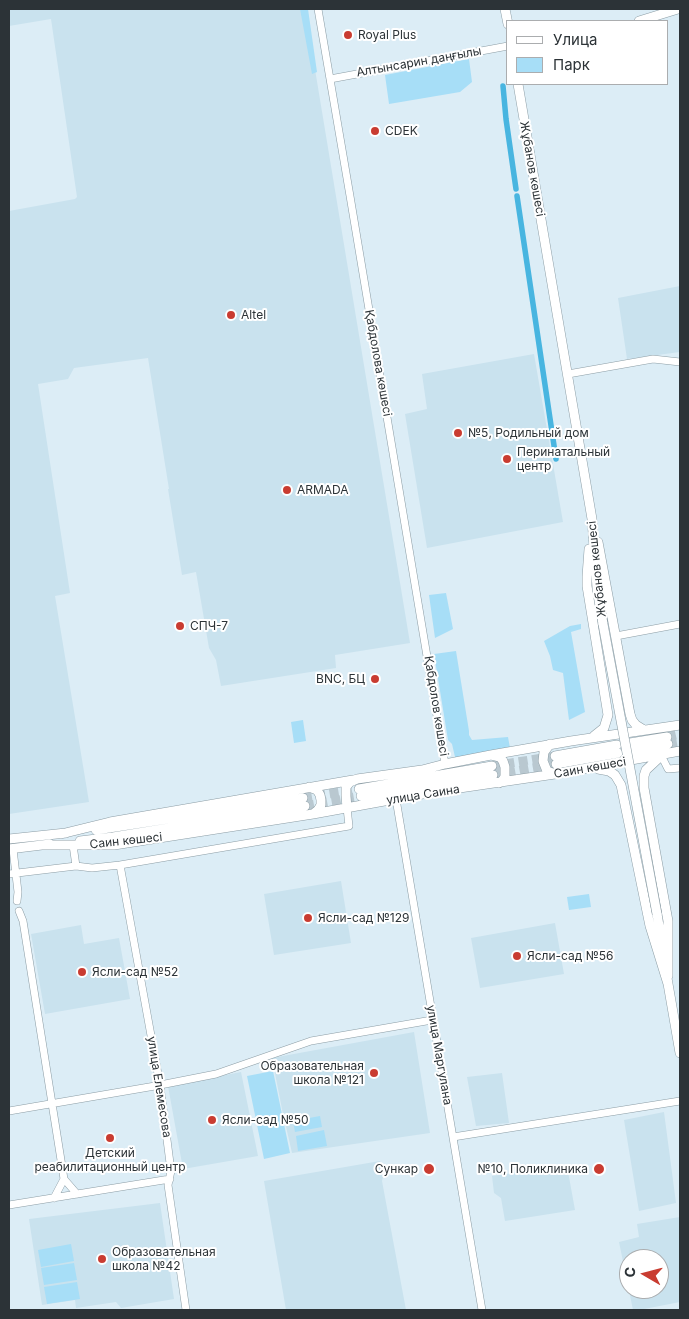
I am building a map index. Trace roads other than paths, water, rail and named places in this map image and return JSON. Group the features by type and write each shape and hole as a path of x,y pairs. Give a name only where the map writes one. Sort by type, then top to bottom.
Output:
{"main road":[{"path":"642,20 678,9"},
{"name":"Жұбанов көшесі","path":"518,85 592,519 597,588 603,624 657,914 680,1053"},
{"path":"592,519 630,714 636,725 644,730"},
{"path":"592,519 587,586 608,715 604,728 592,738"},
{"path":"555,774 547,771 543,761 544,752 550,744 680,725"},
{"path":"670,726 680,732"},
{"name":"Саин көшесі","path":"630,747 668,740"},
{"name":"Саин көшесі","path":"61,834 110,822 357,779 422,770 550,744"},
{"name":"Саин көшесі","path":"555,760 617,749"},
{"name":"Саин көшесі","path":"499,783 592,768 679,751"},
{"path":"491,755 500,758 505,767 505,778 499,783"},
{"path":"662,755 646,770 644,788 668,921 668,984"},
{"path":"592,768 609,771 615,775 621,785 650,926 668,984"},
{"path":"360,792 492,770"},
{"path":"347,808 346,787 350,782 357,779"},
{"name":"улица Саина","path":"347,808 439,791 499,783"},
{"path":"309,787 317,790 321,800 321,805 313,814"},
{"name":"Саин көшесі","path":"9,839 122,827 304,802 113,837 45,845"},
{"name":"Саин көшесі","path":"45,845 114,845 347,808"},
{"path":"11,849 45,845"}],"street":[{"path":"318,9 330,78"},
{"name":"Алтынсарин даңғылы","path":"330,78 507,46"},
{"name":"Қабдолова көшесі","path":"330,78 426,648"},
{"path":"568,374 653,359 680,362"},
{"path":"616,636 680,624"},
{"name":"Қабдолов көшесі","path":"426,648 445,764"},
{"path":"662,755 668,769 680,768"},
{"name":"улица Маргулана","path":"396,799 482,1310"},
{"path":"12,874 76,866 92,868 349,826 347,808"},
{"path":"74,845 76,866"},
{"path":"11,849 12,874 18,892 18,901"},
{"name":"улица Елемесова","path":"120,864 160,1085 172,1171 168,1185 186,1310"},
{"path":"19,910 23,921 64,1179 78,1194"},
{"path":"9,1111 216,1074 311,1040 432,1020"},
{"path":"453,1137 680,1101"},
{"path":"54,1198 64,1179"},
{"path":"9,1205 170,1179"}],"waterway":[{"path":"503,86 516,189"},
{"path":"517,196 556,459"}],"tunnel":[{"path":"667,737 680,734"},
{"path":"668,744 680,742"},
{"path":"492,766 555,756"},
{"path":"493,775 556,764"},
{"path":"303,798 359,789"},
{"path":"305,806 361,796"}],"place":[{"name":"Royal Plus","path":"348,35"},
{"name":"CDEK","path":"375,131"},
{"name":"Altel","path":"231,315"},
{"name":"№5, Родильный дом","path":"458,433"},
{"name":"Перинатальный центр","path":"507,459"},
{"name":"ARMADA","path":"287,490"},
{"name":"СПЧ-7","path":"180,626"},
{"name":"BNC, БЦ","path":"375,679"},
{"name":"Ясли-сад №129","path":"308,918"},
{"name":"Ясли-сад №56","path":"517,956"},
{"name":"Ясли-сад №52","path":"82,972"},
{"name":"Образовательная школа №121","path":"374,1073"},
{"name":"Ясли-сад №50","path":"212,1120"},
{"name":"Детский реабилитационный центр","path":"110,1138"},
{"name":"Сункар","path":"429,1169"},
{"name":"№10, Поликлиника","path":"599,1169"},
{"name":"Образовательная школа №42","path":"102,1259"}]}
